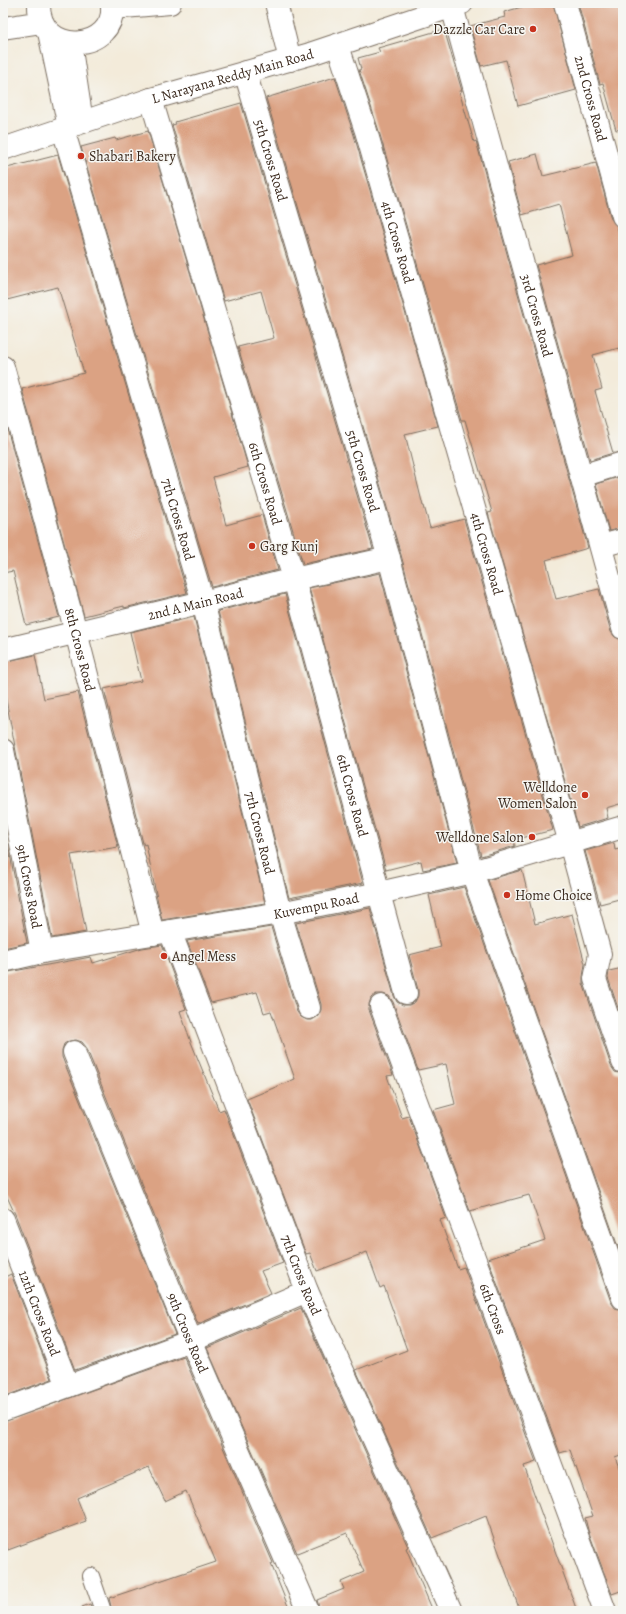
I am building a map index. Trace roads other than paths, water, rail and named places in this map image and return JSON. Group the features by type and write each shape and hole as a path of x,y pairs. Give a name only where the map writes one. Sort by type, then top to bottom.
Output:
{"street":[{"path":"43,19 58,39 70,43 82,42 94,39 103,31 110,20 112,6 170,3"},
{"path":"276,3 290,60"},
{"name":"2nd Cross Road","path":"565,3 623,216"},
{"name":"L Narayana Reddy Main Road","path":"3,149 151,99 338,46 455,4"},
{"name":"3rd Cross Road","path":"455,4 623,628"},
{"path":"3,28 43,19"},
{"path":"43,19 71,126"},
{"path":"70,43 71,126"},
{"name":"4th Cross Road","path":"338,46 366,131 570,843 600,954 595,979 623,1062"},
{"name":"5th Cross Road","path":"245,72 389,558 472,872 623,1298"},
{"name":"6th Cross Road","path":"151,99 294,579 406,993"},
{"name":"7th Cross Road","path":"71,126 203,602 280,913 309,1008"},
{"name":"8th Cross Road","path":"3,367 76,632 162,933"},
{"path":"581,476 623,463"},
{"path":"600,546 623,540"},
{"name":"2nd A Main Road","path":"3,650 294,579 389,558"},
{"name":"9th Cross Road","path":"3,750 42,952"},
{"name":"Kuvempu Road","path":"3,961 42,952 280,913 378,893 472,872 623,827"},
{"name":"7th Cross Road","path":"162,933 307,1291 452,1611"},
{"name":"6th Cross","path":"381,1006 605,1611"},
{"name":"9th Cross Road","path":"74,1052 191,1341 308,1611"},
{"name":"12th Cross Road","path":"3,1219 68,1386"},
{"path":"3,1410 191,1341 307,1291"}],"lane":[{"path":"91,1576 103,1611"}],"place":[{"name":"Dazzle Car Care","path":"533,29"},
{"name":"Shabari Bakery","path":"81,156"},
{"name":"Garg Kunj","path":"252,546"},
{"name":"Welldone Women Salon","path":"585,795"},
{"name":"Welldone Salon","path":"532,837"},
{"name":"Home Choice","path":"507,895"},
{"name":"Angel Mess","path":"164,956"}]}
